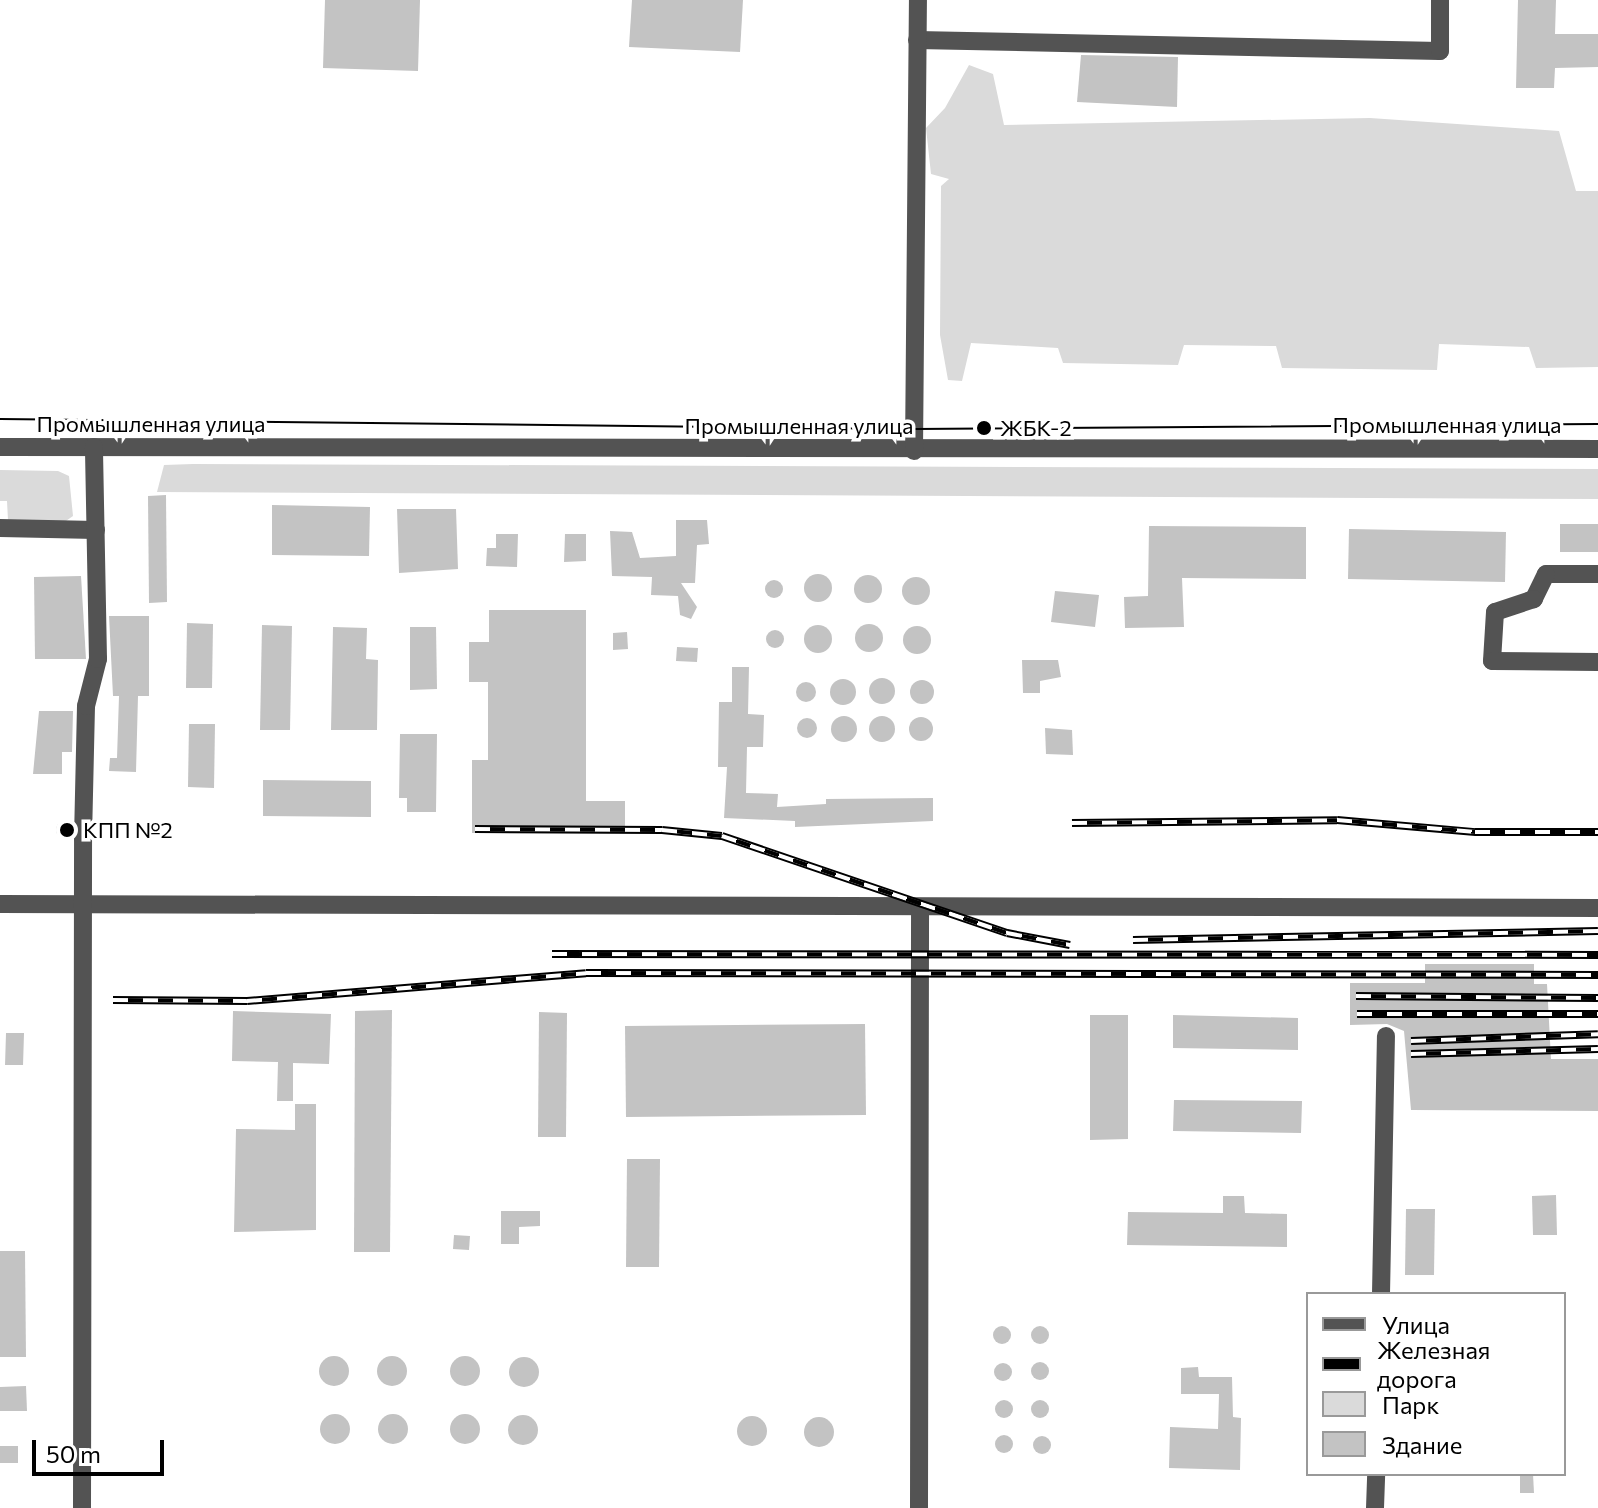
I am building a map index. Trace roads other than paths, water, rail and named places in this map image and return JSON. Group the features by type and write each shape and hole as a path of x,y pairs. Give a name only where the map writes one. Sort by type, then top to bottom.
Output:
{"street":[{"path":"914,451 918,0"},
{"path":"917,40 1440,51 1440,0"},
{"name":"Промышленная улица","path":"0,447 914,451 1598,449"},
{"path":"82,1508 86,706 98,659 94,447"},
{"path":"0,528 96,530"},
{"path":"1598,574 1546,574 1534,599 1495,612 1492,661 1598,662"},
{"path":"0,904 1598,908"},
{"path":"919,1508 920,908"},
{"path":"1381,1292 1386,1036"},
{"path":"1375,1508 1376,1476"}],"tram line":[{"path":"0,419 915,429 1598,424"}],"railway":[{"path":"1072,823 1337,820 1475,832 1598,832"},
{"path":"475,829 662,830 722,836 1007,933 1070,945"},
{"path":"1133,940 1598,931"},
{"path":"552,954 1598,955"},
{"path":"113,1000 247,1001 586,973 1598,975"},
{"path":"1356,996 1598,998"},
{"path":"1357,1014 1598,1014"},
{"path":"1411,1041 1598,1034"},
{"path":"1411,1054 1598,1049"}],"place":[{"name":"ЖБК-2","path":"984,428"},
{"name":"КПП №2","path":"67,830"}]}
